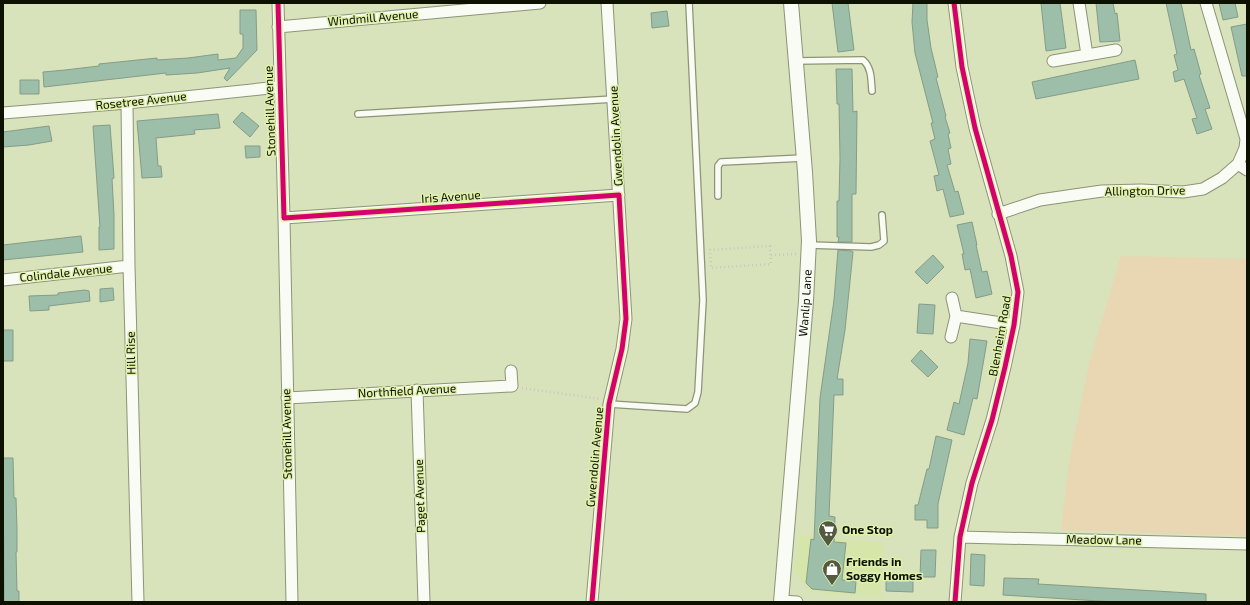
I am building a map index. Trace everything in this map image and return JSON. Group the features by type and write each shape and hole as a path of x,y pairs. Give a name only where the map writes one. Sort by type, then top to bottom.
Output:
{"street":[{"name":"Stonehill Avenue","path":"278,3 284,218 286,398 292,602"},
{"name":"Windmill Avenue","path":"278,27 540,3"},
{"name":"Gwendolin Avenue","path":"592,602 610,402 622,349 626,319 614,99 607,3"},
{"name":"Wanlip Lane","path":"781,602 809,249 804,158 791,3"},
{"name":"Blenheim Road","path":"954,3 962,67 974,128 1011,256 1018,292 1014,324 992,420 972,483 960,537 955,602"},
{"path":"1079,3 1087,55"},
{"name":"Allington Drive","path":"998,214 1040,200 1088,193 1141,190 1183,192 1203,189 1243,167 1246,139 1206,3"},
{"path":"1053,61 1116,50"},
{"name":"Rosetree Avenue","path":"3,113 127,103 280,86"},
{"name":"Hill Rise","path":"127,103 129,266 138,602"},
{"name":"Iris Avenue","path":"284,218 619,195"},
{"name":"Colindale Avenue","path":"3,280 129,266"},
{"path":"951,336 956,316 952,298"},
{"path":"956,316 1014,324"},
{"path":"511,371 512,386"},
{"name":"Northfield Avenue","path":"286,398 512,386"},
{"name":"Paget Avenue","path":"417,390 424,602"},
{"name":"Meadow Lane","path":"960,537 1247,544"},
{"path":"781,602 797,602"}],"lane":[{"path":"610,402 686,408 695,403 698,392 703,300 689,3"},
{"path":"796,61 863,60 868,64 870,70 872,91"},
{"path":"358,114 614,99"},
{"path":"718,196 718,166 721,162 804,158"},
{"path":"809,249 879,245 884,241 882,215"}],"path":[{"path":"770,246 771,255 771,264 711,268 710,250 770,246"},
{"path":"771,255 809,249"},
{"path":"512,386 610,402"}],"shaded area":[{"path":"1121,256 1247,259 1247,536 1061,530 1070,457 1090,360"},
{"path":"799,535 884,543 881,597 811,592 794,570"}],"building":[{"path":"832,3 848,3 854,50 838,52"},
{"path":"913,3 927,3 927,20 931,48 938,77 936,78 950,133 948,134 951,148 948,149 951,164 947,165 955,192 958,191 964,214 950,217 943,189 937,191 934,176 939,175 930,141 935,139 931,123 933,123 915,53 912,22"},
{"path":"1041,3 1060,3 1066,48 1046,51"},
{"path":"1096,3 1113,3 1115,14 1117,13 1120,41 1100,42"},
{"path":"1166,3 1181,3 1191,50 1194,49 1201,74 1199,75 1210,108 1205,109 1212,129 1197,134 1192,119 1197,118 1184,79 1175,82 1173,72 1178,70 1174,55 1177,54"},
{"path":"1219,3 1235,3 1238,17 1223,20"},
{"path":"240,10 256,10 257,50 227,81 224,78 230,68 197,73 166,75 166,73 44,87 43,72 157,58 157,60 188,58 218,54 218,60 236,58 243,48 243,34 240,34"},
{"path":"667,11 669,26 652,28 651,13"},
{"path":"1247,24 1247,76 1242,76 1231,27"},
{"path":"1135,60 1139,79 1036,99 1032,82"},
{"path":"836,69 852,69 853,112 857,111 856,194 852,194 852,242 838,242 839,237 837,237 837,201 839,201 840,158 839,104 837,104"},
{"path":"20,80 39,80 39,94 20,94"},
{"path":"242,112 259,126 250,137 233,122"},
{"path":"218,114 220,128 194,130 195,134 156,138 158,166 161,166 162,177 142,178 137,121"},
{"path":"110,125 114,178 112,179 114,249 99,250 100,227 93,126"},
{"path":"49,126 52,141 3,147 3,132"},
{"path":"245,146 260,146 260,157 246,158"},
{"path":"972,222 982,272 987,271 992,294 976,298 970,269 965,270 962,254 964,254 957,225"},
{"path":"81,236 83,252 3,260 3,245"},
{"path":"838,250 853,252 845,330 837,379 843,379 843,395 834,395 829,516 835,517 834,542 846,543 842,580 856,581 855,593 812,589 806,583 811,539 814,540 820,398 834,300"},
{"path":"933,255 944,267 927,284 915,272"},
{"path":"113,288 114,300 100,302 100,289"},
{"path":"85,290 89,291 90,301 49,306 49,310 30,311 29,296 58,295 58,293"},
{"path":"919,304 935,305 933,334 917,333"},
{"path":"3,330 13,330 13,361 3,361"},
{"path":"970,339 987,341 977,399 973,398 964,435 947,430 954,402 959,404 968,363"},
{"path":"921,350 938,367 928,377 911,361"},
{"path":"936,436 952,440 938,504 938,528 927,528 927,520 915,520 915,505 918,505 927,469 929,469"},
{"path":"3,458 13,458 14,498 16,498 17,529 17,591 19,591 19,602 4,602"},
{"path":"921,550 936,550 935,577 920,577"},
{"path":"971,554 985,555 984,586 970,585"},
{"path":"886,574 913,575 913,592 886,591"},
{"path":"1004,578 1039,579 1038,584 1206,594 1206,602 1115,602 1003,595"}],"cycle path":[{"path":"278,3 284,218 619,195 626,319 622,349 609,404 592,602"},
{"path":"954,3 962,67 975,128 1011,256 1018,292 1014,325 1005,367 992,420 972,483 960,537 955,602"}],"place":[{"name":"One Stop","path":"828,547"},
{"name":"Friends in Soggy Homes","path":"832,586"}]}
